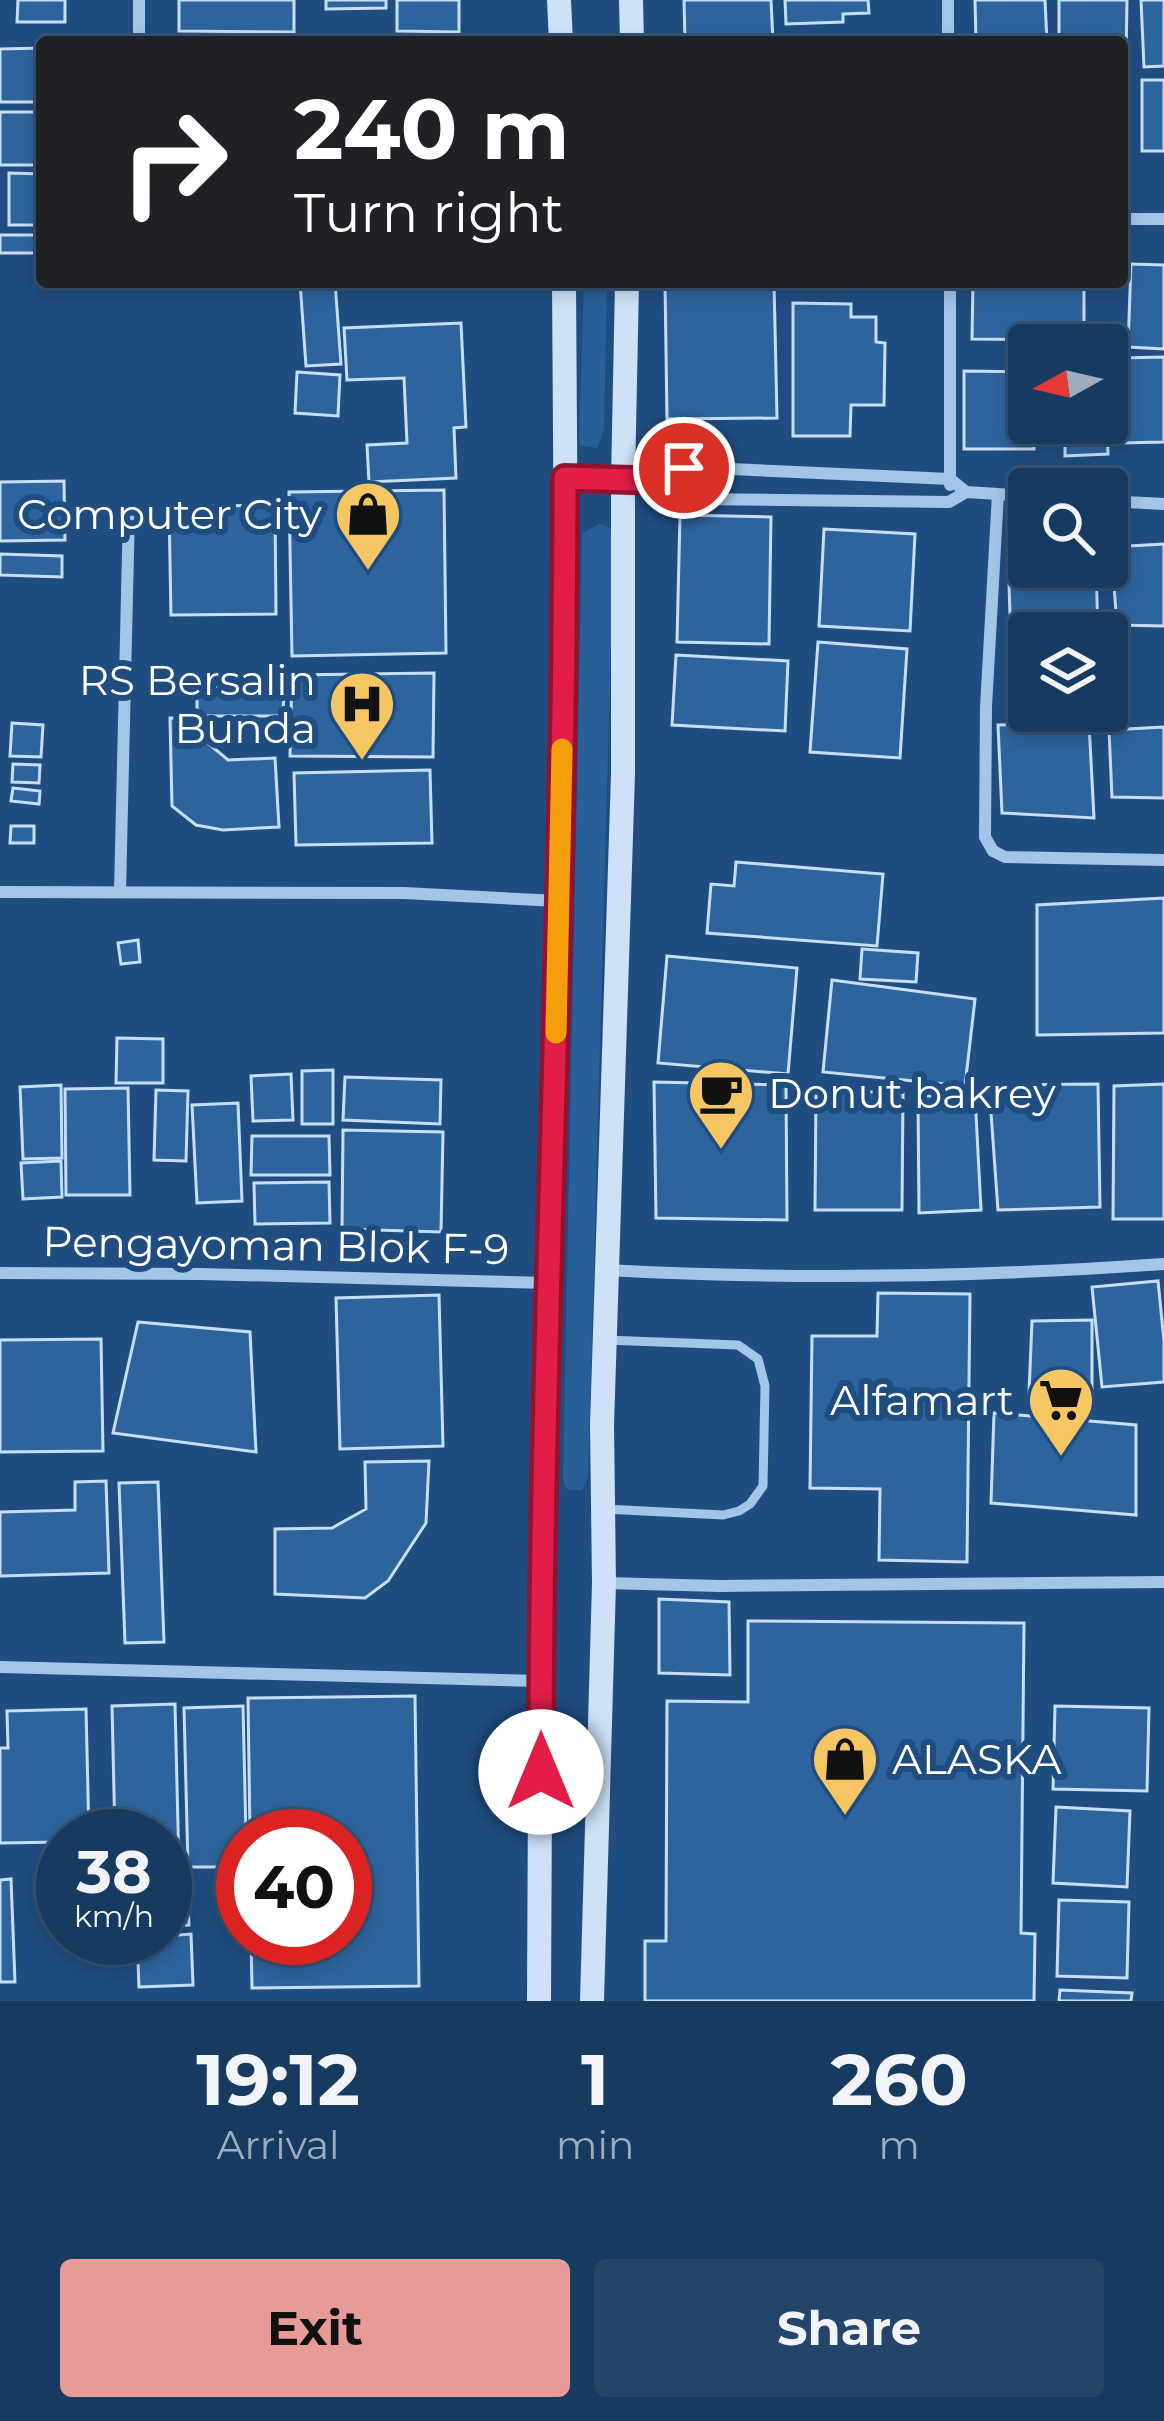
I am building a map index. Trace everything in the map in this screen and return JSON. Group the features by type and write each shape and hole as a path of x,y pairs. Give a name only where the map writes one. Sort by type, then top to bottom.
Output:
{"street":[{"path":"139,0 139,36"},
{"path":"560,0 561,36"},
{"path":"631,0 632,36"},
{"path":"948,0 948,36"},
{"path":"1128,219 1164,219"},
{"path":"539,2001 541,1585 565,604 564,288"},
{"path":"592,2001 604,1583 604,1340 622,774 627,288"},
{"path":"949,502 950,288"},
{"path":"565,478 666,481 688,467 950,479 966,492"},
{"path":"666,481 688,499 949,502 966,492 1008,495"},
{"path":"998,494 986,707 985,837 993,851 1005,857 1164,860"},
{"path":"1128,502 1164,505"},
{"path":"120,892 129,510"},
{"path":"0,892 404,892 559,901"},
{"path":"606,1270 844,1277 1164,1264"},
{"name":"Pengayoman Blok F-9","path":"0,1273 550,1283"},
{"path":"604,1583 1164,1582"},
{"path":"0,1667 541,1681"}],"lane":[{"path":"604,1340 738,1346 758,1358 765,1386 763,1486 750,1504 722,1515 604,1509"}],"shaded area":[{"path":"584,288 607,288 604,430 597,448 581,446"},
{"path":"600,524 614,535 588,1477 582,1490 569,1490 563,1476 582,533"}],"building":[{"path":"18,0 65,0 65,22 17,22"},
{"path":"179,0 294,0 294,32 179,31"},
{"path":"326,0 386,0 386,8 326,9"},
{"path":"397,0 459,0 459,32 397,31"},
{"path":"684,0 771,0 773,36 685,36"},
{"path":"785,0 868,0 869,13 843,14 843,22 786,24"},
{"path":"975,0 1045,0 1047,36 976,36"},
{"path":"1059,0 1127,0 1126,36 1059,36"},
{"path":"1141,0 1164,0 1164,66 1144,67"},
{"path":"36,48 36,102 0,102 0,49"},
{"path":"1142,80 1164,80 1164,151 1142,151"},
{"path":"0,112 36,112 36,165 0,165"},
{"path":"9,173 36,174 36,225 9,225"},
{"path":"0,235 36,235 36,253 0,253"},
{"path":"1131,264 1164,265 1164,349 1128,347"},
{"path":"300,288 335,288 341,364 306,366"},
{"path":"665,288 774,288 777,418 667,419"},
{"path":"973,288 1084,288 1084,324 1008,324 1008,339 972,339"},
{"path":"793,303 851,304 851,317 876,317 876,342 885,343 884,405 851,405 850,436 793,436"},
{"path":"461,323 466,427 454,428 456,478 369,482 367,445 407,443 404,378 347,380 344,328"},
{"path":"1164,357 1164,442 1128,443 1128,358"},
{"path":"964,371 1008,372 1008,444 1034,444 1034,449 964,449"},
{"path":"297,372 340,375 338,416 295,413"},
{"path":"1065,444 1108,444 1108,454 1065,456"},
{"path":"64,481 65,540 0,541 0,482"},
{"name":"Computer City","path":"444,490 446,653 292,656 289,492"},
{"path":"275,505 276,614 171,615 169,507"},
{"path":"680,515 771,517 769,644 677,642"},
{"path":"824,529 915,534 910,631 819,626"},
{"path":"1164,544 1164,626 1128,625 1128,612 1116,612 1114,588 1128,588 1128,546"},
{"path":"0,554 62,556 62,577 0,575"},
{"path":"1009,588 1097,588 1097,612 1010,612"},
{"path":"818,642 907,649 900,758 810,752"},
{"path":"676,655 788,661 785,731 672,725"},
{"path":"434,673 433,757 290,756 292,675"},
{"path":"197,688 284,688 283,716 197,716"},
{"path":"170,718 208,719 209,744 228,760 275,758 279,827 223,830 196,825 172,806"},
{"path":"12,723 43,725 41,757 10,756"},
{"path":"998,725 1008,725 1008,732 1089,732 1094,818 1002,813"},
{"path":"1164,727 1164,798 1112,797 1109,732"},
{"path":"13,764 40,765 39,783 12,782"},
{"path":"430,770 432,843 296,845 294,773"},
{"path":"13,788 40,791 39,804 11,801"},
{"path":"11,826 34,826 34,843 10,843"},
{"path":"736,862 883,874 877,946 707,933 711,884 734,886"},
{"path":"1164,898 1164,1033 1037,1035 1037,905"},
{"path":"138,940 140,962 121,964 118,943"},
{"path":"862,949 918,953 916,982 860,979"},
{"path":"667,956 797,968 788,1074 658,1063"},
{"path":"832,980 975,999 965,1086 823,1072"},
{"path":"117,1038 163,1039 163,1083 116,1083"},
{"path":"333,1070 333,1124 302,1124 302,1071"},
{"path":"291,1074 293,1120 253,1121 251,1076"},
{"path":"345,1077 441,1080 440,1124 343,1120"},
{"name":"Donut bakrey","path":"654,1082 786,1085 787,1220 656,1218"},
{"path":"1098,1084 1100,1207 998,1210 989,1085"},
{"path":"1164,1084 1164,1219 1113,1219 1114,1086"},
{"path":"61,1085 62,1158 23,1159 20,1087"},
{"path":"128,1088 130,1195 66,1195 65,1089"},
{"path":"156,1090 188,1091 186,1161 154,1160"},
{"path":"816,1090 903,1093 902,1210 815,1210"},
{"path":"975,1095 981,1210 919,1213 918,1096"},
{"path":"238,1103 242,1201 197,1203 192,1105"},
{"path":"343,1130 443,1132 441,1232 342,1229"},
{"path":"252,1136 329,1136 330,1175 251,1175"},
{"path":"61,1161 62,1197 23,1199 21,1163"},
{"path":"329,1182 330,1223 255,1224 254,1183"},
{"path":"1158,1281 1164,1382 1102,1387 1092,1287"},
{"path":"878,1293 970,1294 967,1562 879,1560 880,1489 810,1488 812,1336 877,1336"},
{"path":"439,1295 443,1446 340,1449 336,1298"},
{"path":"1092,1320 1092,1398 1029,1393 1032,1321"},
{"path":"138,1322 250,1332 256,1452 113,1433"},
{"path":"101,1339 103,1451 0,1452 0,1340"},
{"path":"994,1413 1136,1425 1136,1515 991,1503"},
{"path":"429,1461 426,1523 388,1581 365,1598 275,1594 275,1529 332,1528 366,1509 365,1462"},
{"path":"106,1481 109,1573 0,1576 0,1512 75,1510 75,1482"},
{"path":"158,1482 164,1642 125,1643 119,1483"},
{"path":"659,1599 729,1602 730,1675 659,1673"},
{"name":"ALASKA","path":"748,1621 1024,1623 1021,1933 1035,1934 1034,2001 645,2001 645,1941 666,1941 667,1701 748,1702"},
{"path":"415,1696 419,1986 252,1988 252,1965 372,1965 372,1809 250,1809 248,1698"},
{"path":"175,1704 178,1809 114,1809 112,1706"},
{"path":"243,1706 245,1809 216,1809 216,1867 192,1867 184,1708"},
{"path":"1055,1706 1149,1708 1147,1791 1053,1789"},
{"path":"86,1709 88,1809 36,1809 36,1842 0,1843 0,1748 8,1748 7,1711"},
{"path":"1056,1807 1130,1811 1127,1887 1053,1883"},
{"path":"11,1879 15,1982 0,1982 0,1880"},
{"path":"1059,1900 1129,1902 1127,1978 1057,1976"},
{"path":"192,1960 193,1985 139,1987 138,1965 192,1965"},
{"path":"1060,1990 1132,1993 1131,2001 1059,2001"}],"slow traffic":[{"path":"556,1033 562,749"}],"place":[{"name":"Computer City","path":"368,573"},
{"name":"RS Bersalin Bunda","path":"362,763"},
{"name":"Donut bakrey","path":"721,1152"},
{"name":"Alfamart","path":"1061,1459"},
{"name":"ALASKA","path":"845,1818"}],"route":[{"path":"541,1772 565,478 666,481 684,468"}]}
